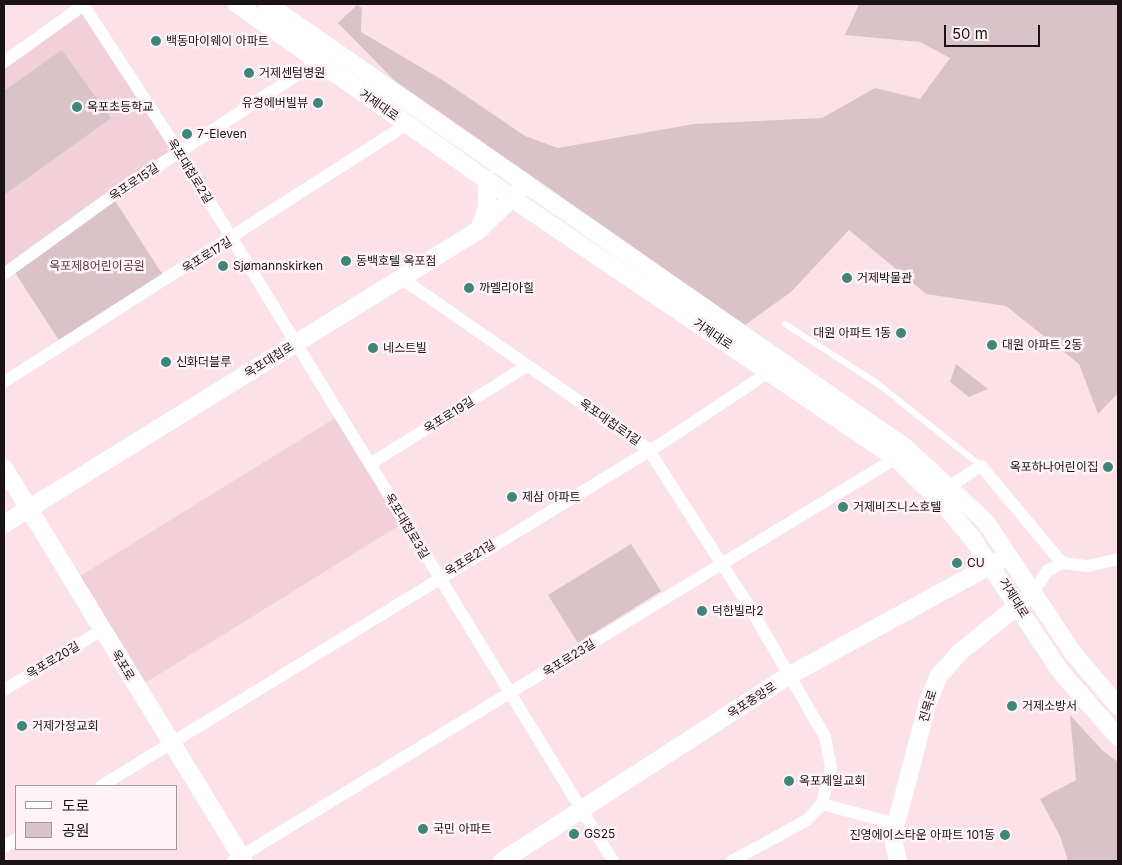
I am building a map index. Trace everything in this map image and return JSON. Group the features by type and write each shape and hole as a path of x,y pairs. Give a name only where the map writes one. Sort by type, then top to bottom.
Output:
{"street":[{"path":"4,62 83,4"},
{"name":"옥포대첩로2길","path":"83,4 179,152 295,344"},
{"name":"거제대로","path":"237,4 513,199 896,458 946,506 993,564 1060,671 1118,737"},
{"name":"거제대로","path":"267,4 524,185 584,223 906,448 950,486 986,522 1010,554 1073,653 1118,706"},
{"name":"옥포로15길","path":"4,274 179,152 317,62"},
{"name":"옥포로17길","path":"4,382 232,239 407,124"},
{"path":"480,230 487,207 487,179"},
{"name":"옥포대첩로","path":"4,524 480,230 513,199 524,185"},
{"path":"480,230 515,216 536,214"},
{"name":"옥포대첩로1길","path":"401,278 648,448 790,675 806,711 826,737 830,755 822,804"},
{"name":"옥포대첩로3길","path":"295,344 370,464 509,695 613,861"},
{"name":"옥포로19길","path":"370,464 527,366"},
{"name":"옥포로21길","path":"103,785 769,372"},
{"name":"옥포로23길","path":"240,860 896,458"},
{"path":"950,486 980,466 1062,563"},
{"name":"옥포로","path":"4,468 240,860"},
{"name":"옥포중앙로","path":"502,861 790,675 1010,554"},
{"path":"1034,591 1047,570 1062,563 1088,566 1118,559"},
{"name":"진목로","path":"898,861 894,843 896,824 928,702 938,677 967,646 1019,606 1034,591"},
{"name":"옥포로20길","path":"4,690 102,630"},
{"path":"732,861 808,820 822,804 896,824"},
{"path":"4,846 15,840"}],"lane":[{"path":"785,324 878,384 980,466"}],"shaded area":[{"name":"옥포초등학교","path":"84,6 179,152 4,274 4,62"},
{"path":"340,415 405,522 137,688 72,581"}],"green space":[{"path":"859,4 1118,4 1118,393 1098,414 1079,364 1006,306 926,294 849,230 791,292 745,325 394,80 338,23 357,5 362,8 361,32 444,81 525,136 558,148 694,124 822,118 875,88 920,99 950,58 920,42 845,35"},
{"path":"62,50 111,118 4,195 4,91"},
{"name":"옥포제8어린이공원","path":"112,196 166,280 62,345 12,268"},
{"path":"956,364 988,389 969,397 950,382"},
{"path":"631,544 661,591 578,643 548,595"},
{"path":"1070,715 1103,751 1118,762 1118,861 1068,861 1060,836 1040,799 1076,780"}],"place":[{"name":"백동마이웨이 아파트","path":"156,41"},
{"name":"거제센텀병원","path":"249,73"},
{"name":"유경에버빌뷰","path":"318,103"},
{"name":"옥포초등학교","path":"77,107"},
{"name":"7-Eleven","path":"187,134"},
{"name":"동백호텔 옥포점","path":"346,261"},
{"name":"Sjømannskirken","path":"223,266"},
{"name":"거제박물관","path":"847,278"},
{"name":"까멜리아힐","path":"469,288"},
{"name":"대원 아파트 1동","path":"901,333"},
{"name":"대원 아파트 2동","path":"992,345"},
{"name":"네스트빌","path":"373,348"},
{"name":"신화더블루","path":"166,362"},
{"name":"옥포하나어린이집","path":"1108,467"},
{"name":"제삼 아파트","path":"512,497"},
{"name":"거제비즈니스호텔","path":"843,507"},
{"name":"CU","path":"957,563"},
{"name":"덕한빌라2","path":"702,611"},
{"name":"거제소방서","path":"1012,706"},
{"name":"거제가정교회","path":"22,726"},
{"name":"옥포제일교회","path":"789,781"},
{"name":"국민 아파트","path":"423,829"},
{"name":"GS25","path":"574,834"},
{"name":"진영에이스타운 아파트 101동","path":"1005,835"}]}
